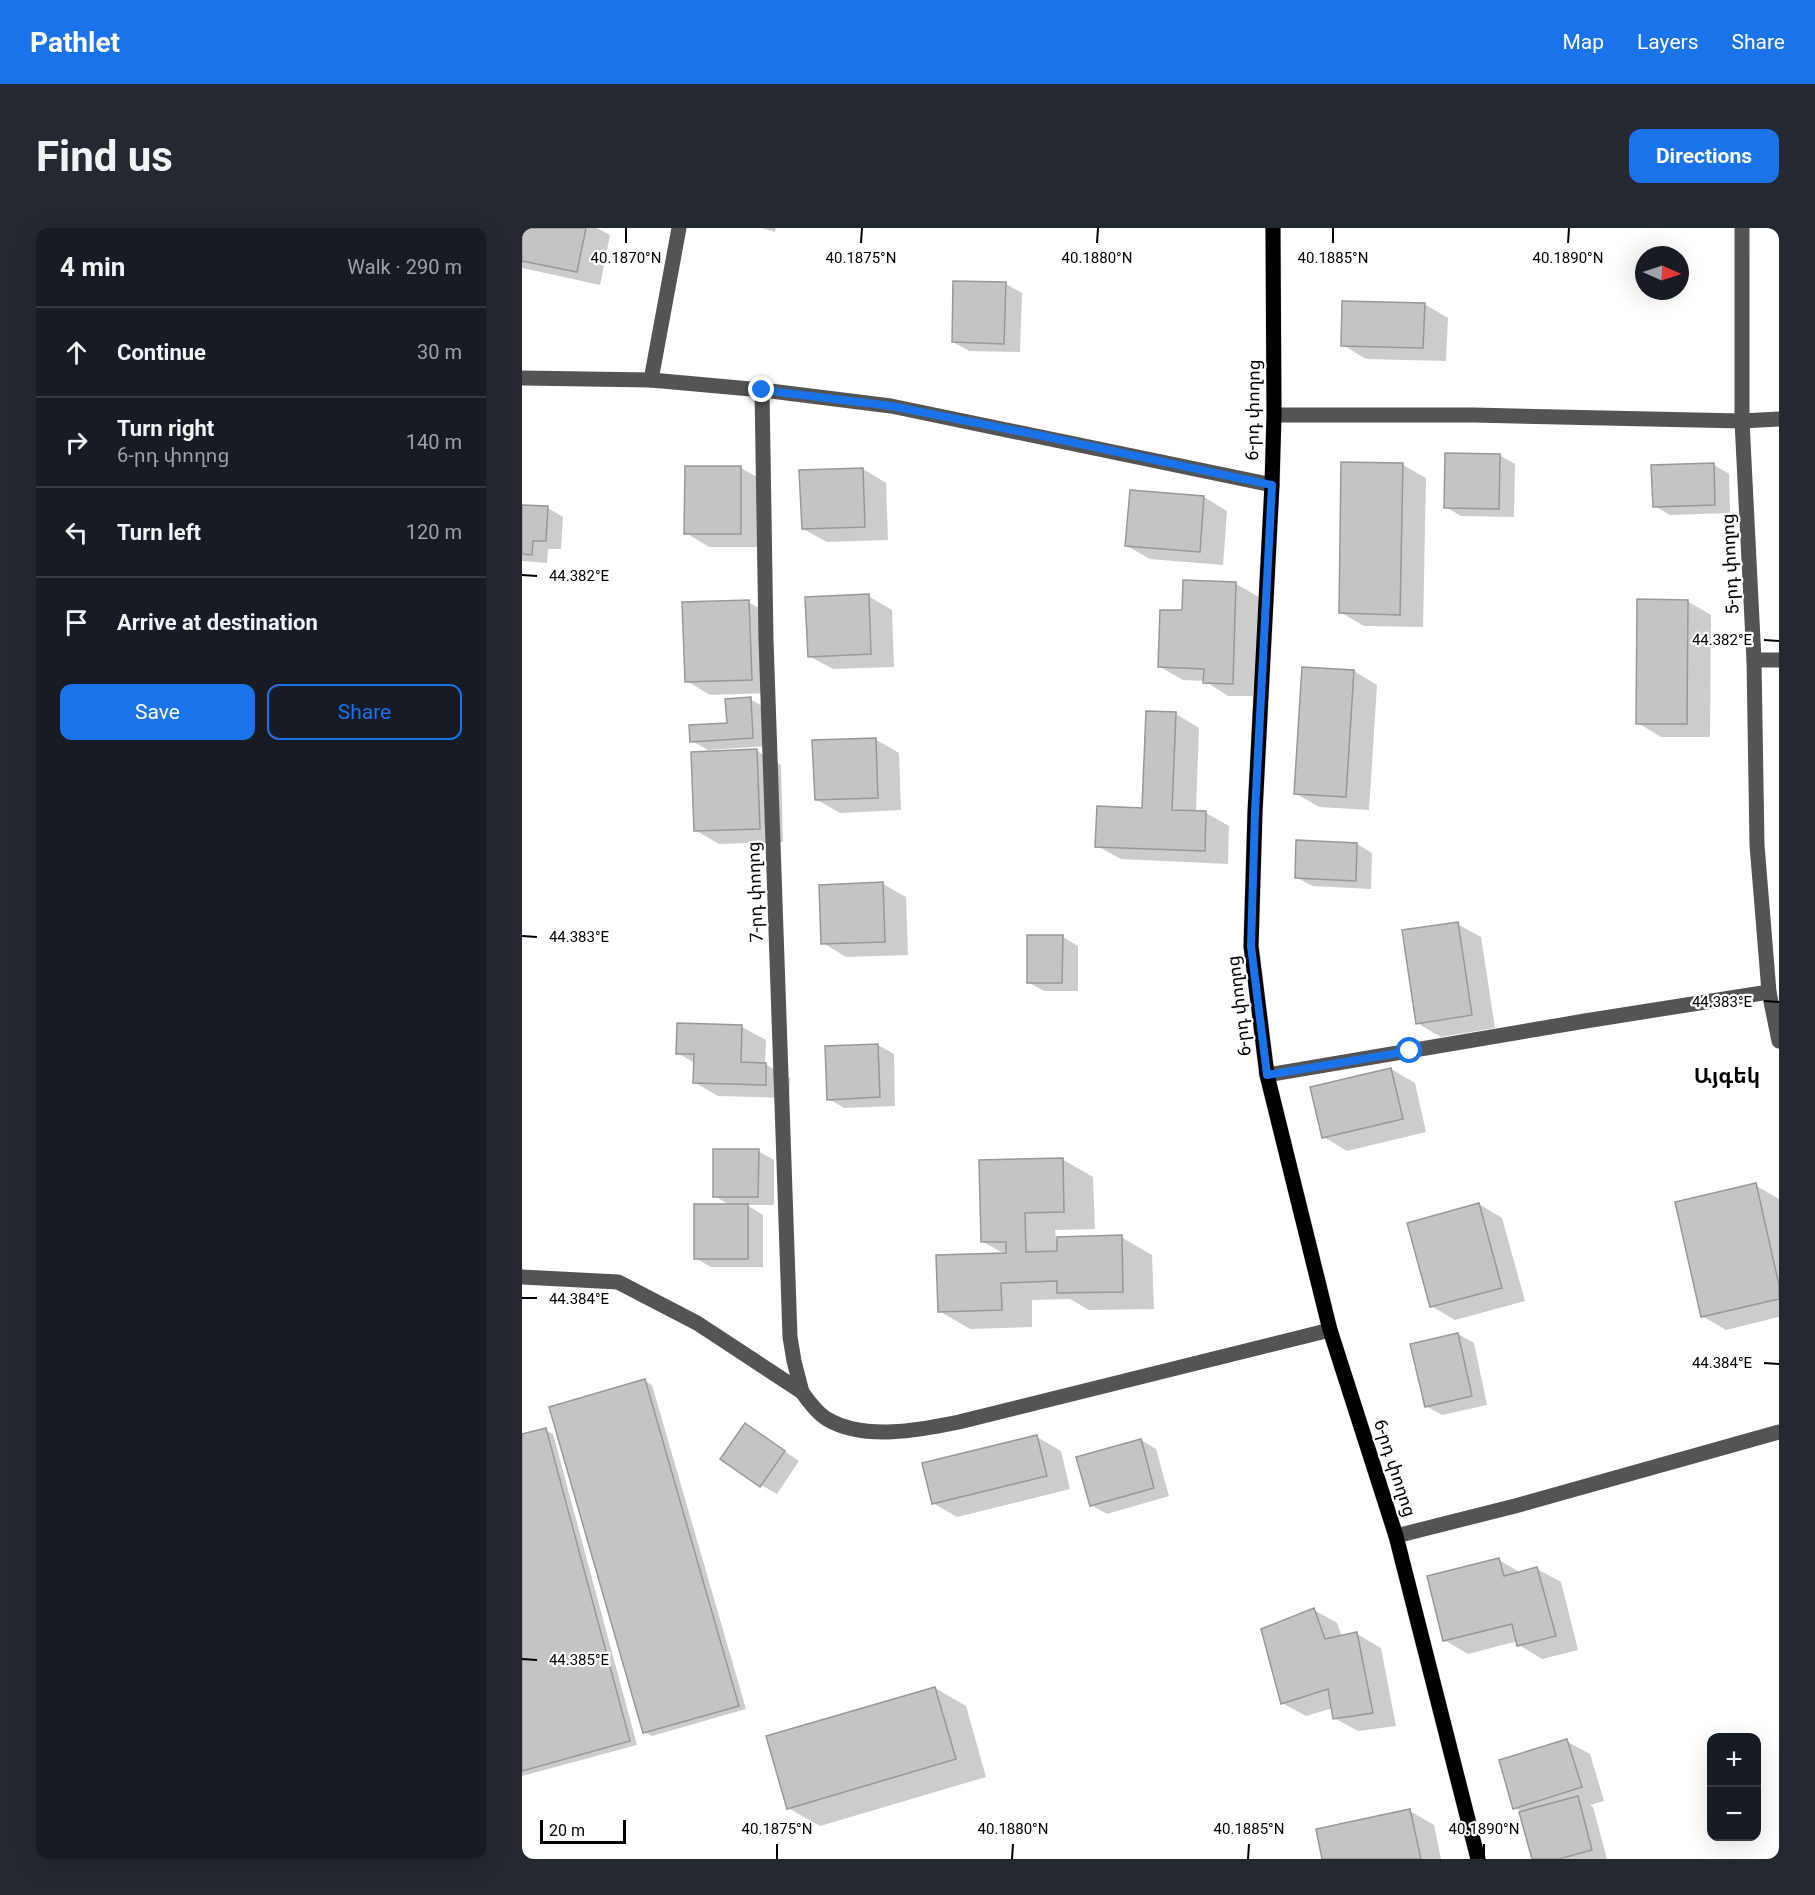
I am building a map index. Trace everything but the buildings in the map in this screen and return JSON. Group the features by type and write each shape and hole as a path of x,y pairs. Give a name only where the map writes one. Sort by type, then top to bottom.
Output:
{"main road":[{"name":"6-րդ փողոց","path":"1273,228 1272,485 1255,812 1251,946 1267,1075 1330,1330 1396,1536 1478,1859"}],"street":[{"path":"651,380 679,228"},
{"name":"5-րդ փողոց","path":"1742,228 1742,422 1754,660 1757,845 1769,992 1779,1041"},
{"path":"522,378 651,380 762,390 891,406 1272,485"},
{"name":"7-րդ փողոց","path":"762,390 766,640 790,1337 802,1392"},
{"path":"1274,415 1473,415 1742,422 1779,419"},
{"path":"1754,660 1779,660"},
{"path":"1267,1075 1586,1020 1769,992"},
{"path":"522,1277 618,1282 697,1323 802,1392 813,1407 827,1419 848,1428 881,1432 917,1430 959,1422 1330,1330"},
{"path":"1396,1536 1526,1503 1779,1432"}],"district":[{"name":"Այգեկ","path":"1727,1076"}],"route":[{"path":"762,390 891,406 1272,485 1255,812 1251,946 1267,1075 1410,1051"}]}
